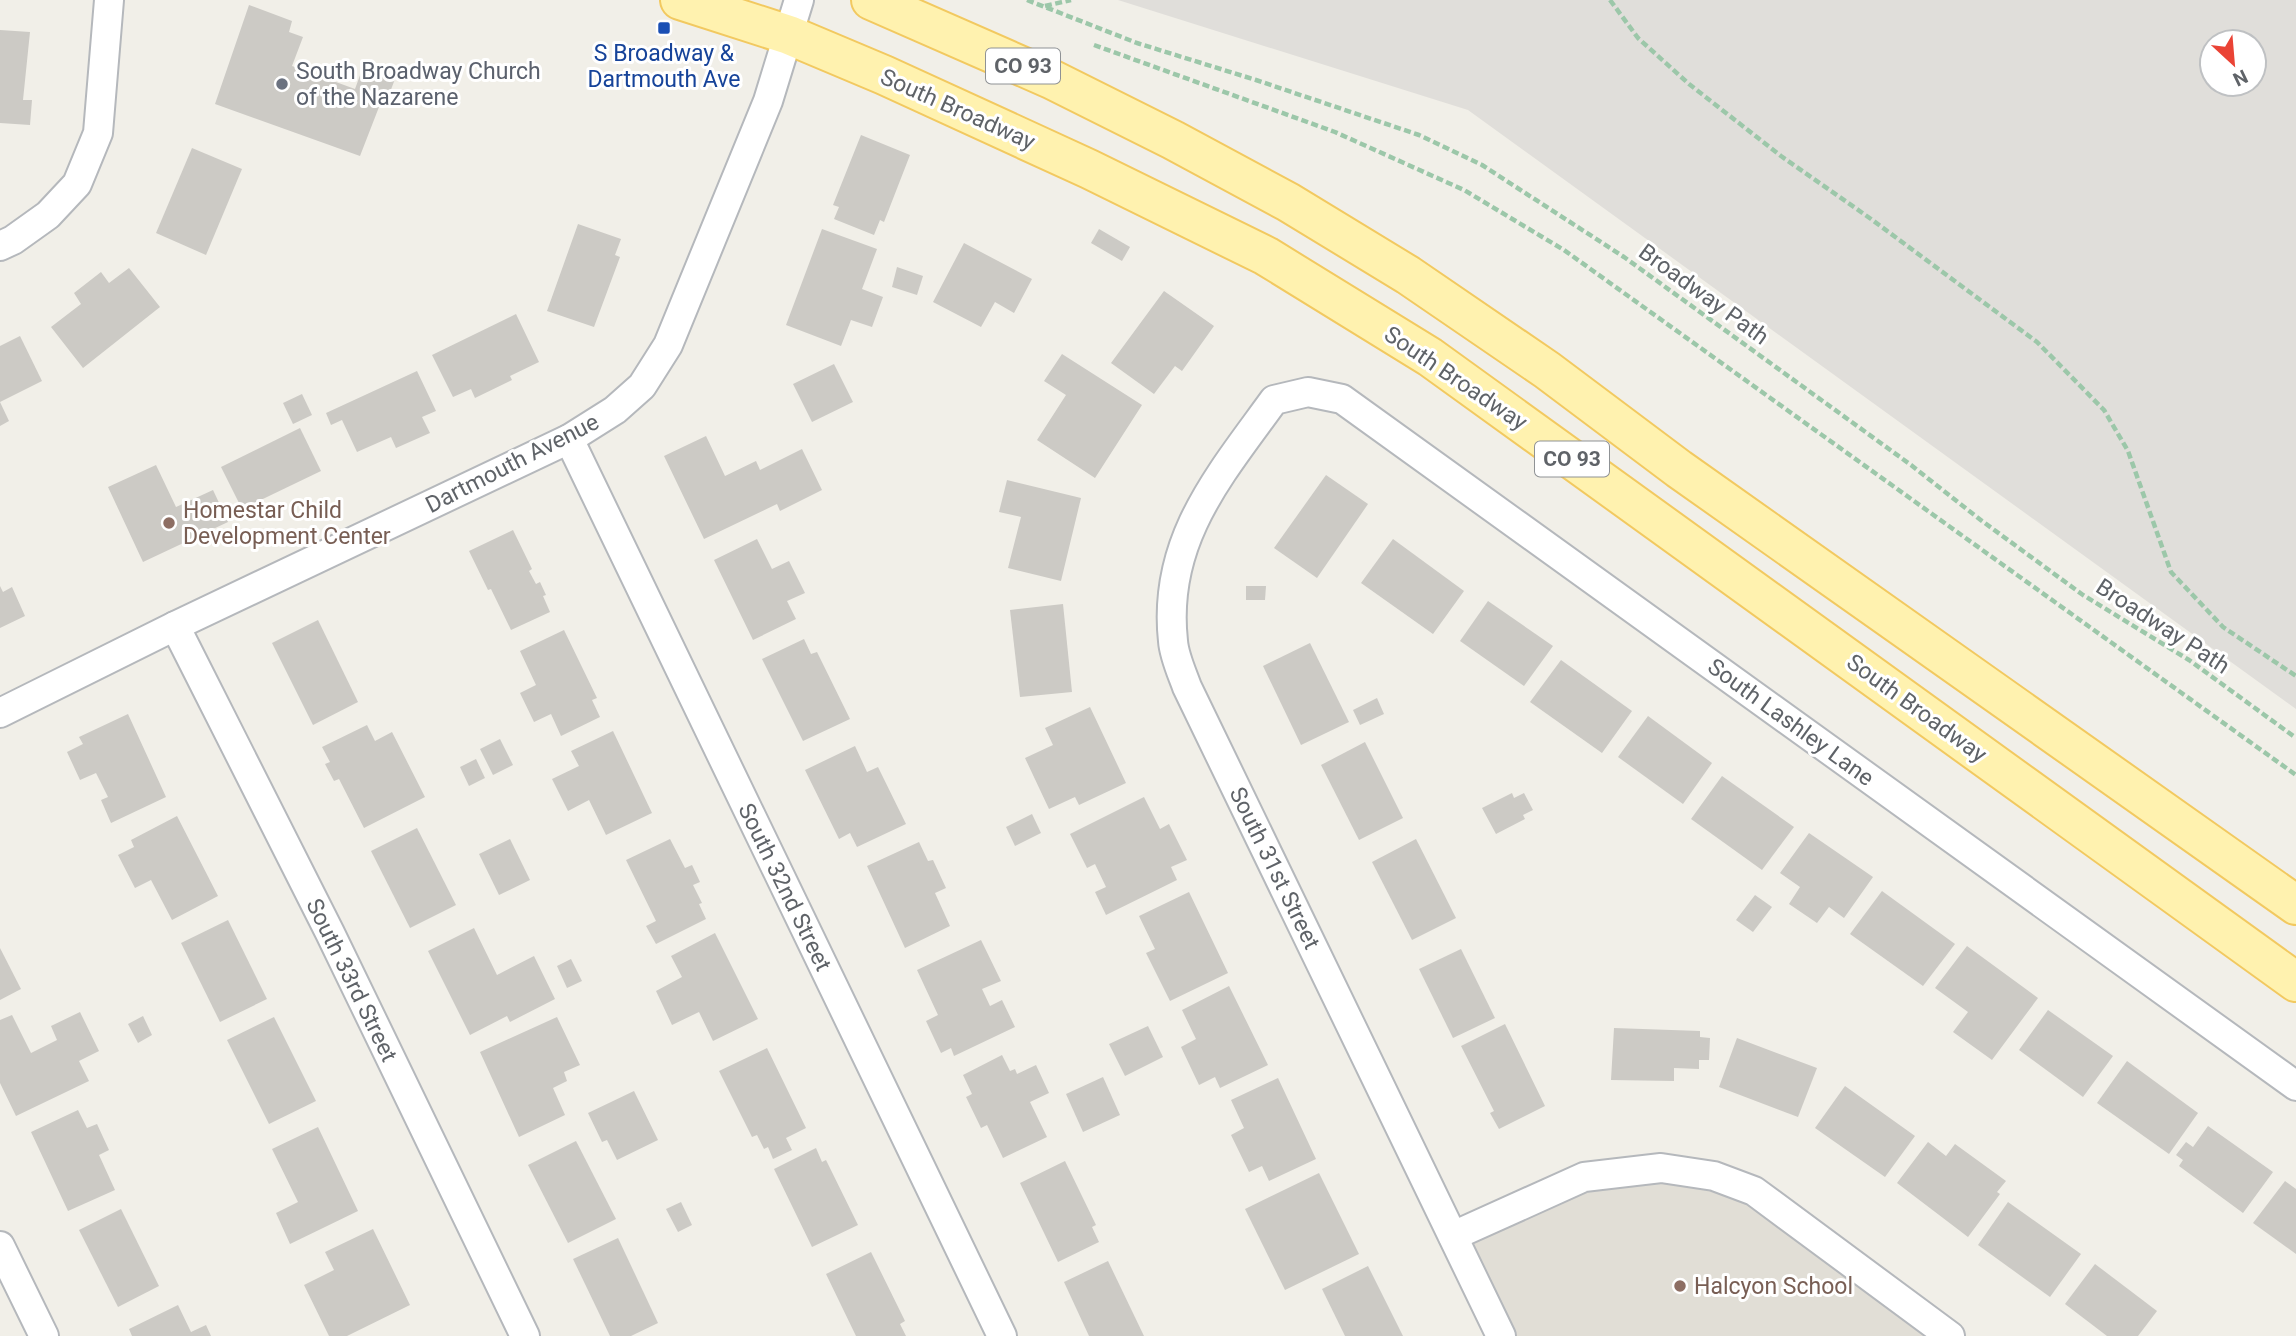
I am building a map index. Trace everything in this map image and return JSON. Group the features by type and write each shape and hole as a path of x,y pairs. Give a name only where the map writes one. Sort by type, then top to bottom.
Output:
{"main road":[{"name":"South Broadway","path":"680,0 794,17 884,75 1066,158 1254,250 1430,357 2296,982"},
{"name":"CO 93","path":"870,0 1051,79 1173,140 1288,202 1408,275 1547,370 1691,477 2296,905"}],"street":[{"path":"0,246 48,215 77,184 99,133 109,0"},
{"name":"Dartmouth Avenue","path":"0,713 175,626 569,439 615,410 642,386 668,345 768,101 794,17"},
{"name":"South Lashley Lane","path":"1274,400 1308,392 1342,399 2296,1086"},
{"name":"South 31st Street","path":"1274,400 1206,495 1178,556 1171,601 1173,644 1187,687 1501,1336"},
{"name":"South 32nd Street","path":"569,439 1002,1336"},
{"name":"South 33rd Street","path":"175,626 330,933 525,1336"},
{"path":"1453,1236 1584,1177 1661,1168 1713,1176 1754,1191 1950,1336"},
{"path":"0,1246 44,1336"}],"path":[{"name":"Broadway Path","path":"1027,0 1137,43 1419,135 1482,165 1624,257 1911,465 2083,595 2189,660 2296,738"},
{"path":"1043,6 1071,0"},
{"path":"1610,0 1638,38 1689,84 1781,156 1881,226 2037,342 2104,410 2128,451 2171,572 2223,626 2296,676"},
{"path":"1094,45 1335,132 1464,190 1564,250 2296,775"}],"shaded area":[{"path":"1118,0 2296,0 2296,709 1468,110"},
{"name":"Halcyon School","path":"1713,1176 1950,1336 1501,1336 1453,1236 1564,1186"}],"building":[{"name":"South Broadway Church of the Nazarene","path":"249,5 292,21 289,32 303,37 292,66 355,89 363,67 395,79 384,108 379,107 360,156 215,104"},
{"path":"0,30 30,32 23,100 32,100 30,125 0,123"},
{"path":"861,135 910,155 884,222 880,220 874,235 834,219 839,207 833,205"},
{"path":"192,148 242,169 206,255 156,233"},
{"path":"578,224 621,239 615,255 620,257 594,327 547,311"},
{"path":"822,229 877,249 862,289 883,297 872,327 851,320 841,346 786,325"},
{"path":"1099,229 1130,247 1122,261 1091,243"},
{"path":"964,243 1032,279 1014,313 995,302 981,327 933,302"},
{"path":"897,267 923,276 917,295 892,287"},
{"path":"129,268 160,307 83,368 51,327 81,304 74,293 101,272 109,283"},
{"path":"1164,291 1214,326 1182,371 1175,366 1154,394 1111,363"},
{"path":"516,314 539,362 510,376 512,380 475,398 471,389 453,397 432,355"},
{"path":"20,336 42,381 0,402 0,346"},
{"path":"1062,354 1142,405 1095,478 1037,440 1066,395 1044,381"},
{"path":"834,364 853,402 812,422 793,384"},
{"path":"417,371 436,411 422,417 430,433 396,448 391,437 357,452 342,420 331,425 326,413"},
{"path":"302,394 312,415 293,424 283,403"},
{"path":"0,402 9,421 0,426"},
{"path":"300,428 321,471 242,509 221,467"},
{"path":"706,436 725,476 756,461 760,470 802,449 822,490 780,511 777,504 704,539 664,456"},
{"path":"156,465 176,507 213,490 228,522 143,562 108,487"},
{"path":"1326,475 1368,504 1317,578 1274,548"},
{"path":"1007,480 1081,498 1061,581 1008,568 1021,517 999,512"},
{"path":"513,530 532,569 529,571 536,584 540,582 546,595 543,596 550,612 511,630 469,551"},
{"path":"757,539 772,569 789,561 805,593 787,601 796,619 753,640 714,560"},
{"path":"1393,539 1464,591 1433,634 1361,583"},
{"path":"0,586 3,592 12,587 25,616 0,628"},
{"path":"1246,586 1266,586 1265,600 1246,600"},
{"path":"1488,601 1553,646 1524,686 1460,641"},
{"path":"1063,604 1072,692 1020,697 1010,610"},
{"path":"318,620 358,702 313,725 272,643"},
{"path":"564,630 597,698 592,700 600,717 561,736 551,714 534,722 520,693 536,685 520,651"},
{"path":"804,639 811,654 817,652 850,719 803,741 762,659"},
{"path":"1310,643 1349,722 1301,745 1263,666"},
{"path":"1561,660 1632,711 1602,753 1530,702"},
{"path":"1377,698 1384,714 1360,725 1353,710"},
{"path":"1090,707 1126,783 1079,805 1075,797 1049,809 1025,758 1053,745 1045,728"},
{"path":"128,714 166,797 111,823 101,800 108,797 96,773 80,780 67,752 83,744 79,737"},
{"path":"1648,716 1712,763 1683,804 1618,757"},
{"path":"367,725 375,741 392,732 425,797 364,828 339,779 334,781 325,764 330,762 322,747"},
{"path":"613,731 652,813 606,835 589,800 568,811 552,779 579,766 571,751"},
{"path":"500,739 513,765 493,775 480,749"},
{"path":"1365,742 1403,818 1359,840 1321,765"},
{"path":"855,746 867,772 878,767 906,824 857,847 850,833 839,839 805,770"},
{"path":"476,759 485,778 469,786 460,767"},
{"path":"1722,776 1794,827 1762,870 1691,819"},
{"path":"1512,793 1514,798 1524,793 1533,810 1523,815 1525,819 1496,834 1482,808"},
{"path":"1144,797 1160,829 1169,824 1187,860 1171,867 1177,880 1106,915 1095,892 1106,887 1095,864 1087,868 1070,834"},
{"path":"1032,814 1041,833 1015,846 1006,827"},
{"path":"177,816 218,896 172,920 151,880 135,888 118,855 134,847 131,840"},
{"path":"417,828 456,905 410,928 371,851"},
{"path":"1809,833 1873,877 1844,918 1829,907 1817,923 1789,904 1800,887 1780,873"},
{"path":"510,839 530,880 499,895 479,854"},
{"path":"670,839 685,868 692,865 700,882 693,885 706,919 656,944 646,926 656,921 626,860"},
{"path":"1416,839 1456,918 1412,940 1372,862"},
{"path":"919,842 928,861 933,860 946,888 935,893 950,926 905,948 867,866"},
{"path":"1882,891 1955,944 1923,986 1850,934"},
{"path":"1189,892 1228,973 1170,1001 1146,953 1155,949 1139,916"},
{"path":"1755,895 1772,907 1753,932 1736,920"},
{"path":"228,920 267,999 220,1022 181,943"},
{"path":"474,928 497,975 534,956 555,999 510,1022 507,1016 470,1035 428,951"},
{"path":"715,933 758,1019 713,1041 699,1012 672,1025 656,991 682,977 671,956"},
{"path":"981,940 1001,981 982,989 990,1006 1002,1000 1015,1027 954,1056 951,1048 941,1053 926,1021 938,1015 917,970"},
{"path":"1967,946 2038,998 1992,1060 1953,1032 1968,1012 1935,988"},
{"path":"0,948 21,989 0,1000"},
{"path":"1461,949 1495,1018 1453,1038 1419,969"},
{"path":"571,959 582,981 567,988 557,966"},
{"path":"1229,986 1268,1065 1220,1088 1215,1077 1199,1085 1181,1047 1196,1039 1182,1010"},
{"path":"2048,1010 2113,1056 2083,1097 2019,1050"},
{"path":"80,1012 99,1051 79,1061 89,1081 16,1116 0,1083 0,1020 12,1015 31,1053 57,1040 51,1026"},
{"path":"143,1016 152,1035 138,1043 128,1024"},
{"path":"274,1017 316,1101 269,1124 227,1040"},
{"path":"557,1017 580,1065 564,1072 567,1081 553,1088 565,1115 519,1137 480,1052"},
{"path":"1505,1024 1545,1106 1499,1129 1490,1113 1494,1111 1461,1046"},
{"path":"1148,1026 1163,1057 1125,1076 1109,1044"},
{"path":"1614,1028 1700,1031 1700,1037 1710,1038 1709,1060 1699,1060 1699,1069 1674,1068 1674,1081 1611,1080"},
{"path":"1737,1038 1817,1068 1798,1117 1719,1087"},
{"path":"767,1048 806,1128 786,1138 792,1150 773,1159 768,1147 764,1149 757,1135 752,1137 719,1071"},
{"path":"1002,1055 1010,1071 1015,1069 1017,1074 1036,1065 1049,1093 1030,1102 1047,1137 1003,1158 987,1125 981,1128 966,1097 972,1094 963,1075"},
{"path":"2127,1061 2198,1113 2169,1154 2097,1103"},
{"path":"1103,1077 1120,1115 1083,1132 1066,1094"},
{"path":"1278,1078 1316,1159 1269,1181 1262,1166 1249,1172 1231,1135 1244,1128 1231,1100"},
{"path":"1845,1086 1915,1136 1885,1177 1815,1128"},
{"path":"634,1091 658,1140 617,1160 607,1140 602,1142 588,1113"},
{"path":"78,1110 87,1128 97,1124 109,1150 99,1155 115,1190 68,1211 31,1132"},
{"path":"2208,1126 2273,1172 2243,1213 2179,1166 2183,1160 2176,1155 2186,1142 2193,1147"},
{"path":"318,1127 358,1211 290,1244 276,1213 298,1202 272,1149"},
{"path":"576,1141 616,1219 568,1243 528,1165"},
{"path":"1928,1142 1946,1156 1955,1144 2006,1181 1997,1192 2000,1194 1968,1237 1897,1183"},
{"path":"816,1148 822,1162 826,1160 858,1225 812,1247 774,1169"},
{"path":"1065,1161 1096,1225 1092,1227 1099,1242 1058,1262 1020,1183"},
{"path":"1319,1173 1359,1254 1285,1290 1245,1209"},
{"path":"2285,1181 2296,1189 2296,1254 2253,1223"},
{"path":"681,1202 692,1225 678,1232 666,1209"},
{"path":"2008,1202 2081,1254 2050,1297 1978,1245"},
{"path":"121,1209 159,1286 118,1307 79,1230"},
{"path":"373,1229 410,1305 347,1336 329,1336 304,1285 334,1270 325,1252"},
{"path":"618,1238 658,1323 631,1336 610,1336 573,1259"},
{"path":"871,1252 905,1321 900,1324 906,1336 856,1336 826,1274"},
{"path":"1108,1261 1144,1336 1089,1336 1064,1282"},
{"path":"2095,1264 2157,1311 2138,1336 2107,1336 2065,1304"},
{"path":"1368,1266 1403,1336 1345,1336 1322,1289"},
{"path":"178,1305 191,1332 206,1325 211,1336 132,1336 129,1329"}],"place":[{"name":"S Broadway & Dartmouth Ave","path":"664,28"},
{"name":"South Broadway Church of the Nazarene","path":"282,84"},
{"name":"Homestar Child Development Center","path":"169,523"},
{"name":"Halcyon School","path":"1680,1286"}]}
